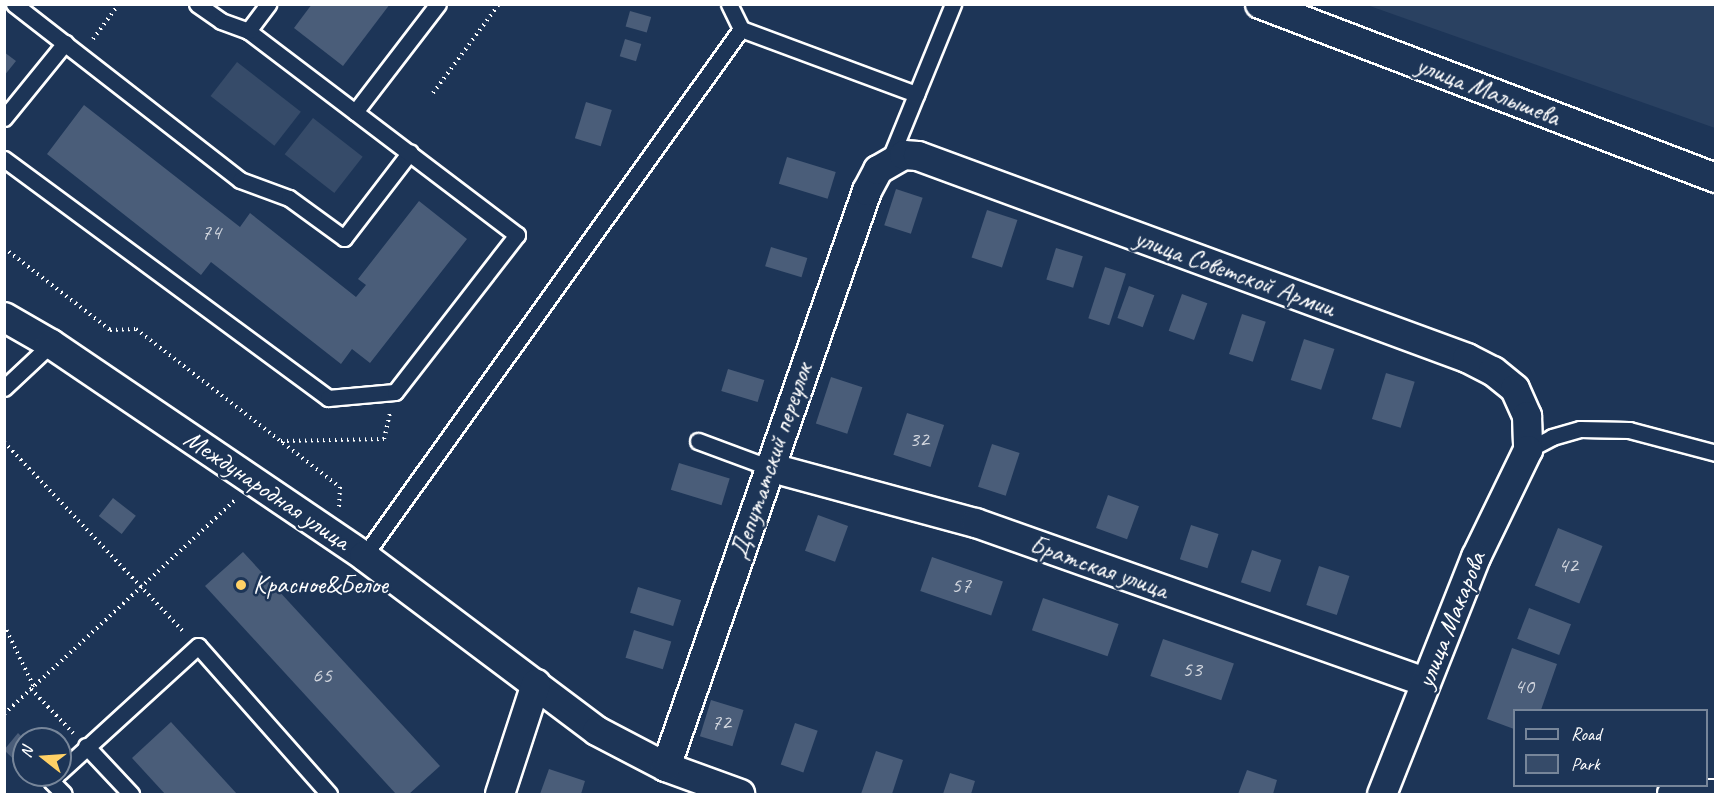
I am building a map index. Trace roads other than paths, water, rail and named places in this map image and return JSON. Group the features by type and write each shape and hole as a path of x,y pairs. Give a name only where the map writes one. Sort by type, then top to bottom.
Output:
{"street":[{"name":"улица Малышева","path":"1260,4 1716,178"},
{"name":"улица Советской Армии","path":"889,161 904,155 918,156 1467,358 1493,371 1515,389 1527,416 1528,450"},
{"name":"Депутатский переулок","path":"666,767 768,468 867,191 878,170 889,161"},
{"name":"Международная улица","path":"4,317 51,344 364,556 597,730 666,767 740,795"},
{"name":"улица Макарова","path":"1382,795 1476,557 1528,450"},
{"name":"Братская улица","path":"768,468 976,523 1426,682"},
{"path":"500,795 536,684"},
{"path":"1672,795 1713,795"}],"lane":[{"path":"14,4 240,180 289,198 344,238 410,152"},
{"path":"4,159 328,398 395,392 517,235 248,31 221,21 198,4"},
{"path":"248,31 268,4"},
{"path":"355,112 438,4"},
{"path":"729,4 741,29 916,94"},
{"path":"889,161 953,4"},
{"path":"364,556 741,29"},
{"path":"4,118 65,43"},
{"path":"4,388 51,344"},
{"path":"1528,450 1552,437 1580,429 1629,430 1716,453"},
{"path":"698,441 768,468"},
{"path":"72,760 198,646 329,795"},
{"path":"86,746 131,795"}],"place":[{"name":"Красное&Белое","path":"241,585"}]}
